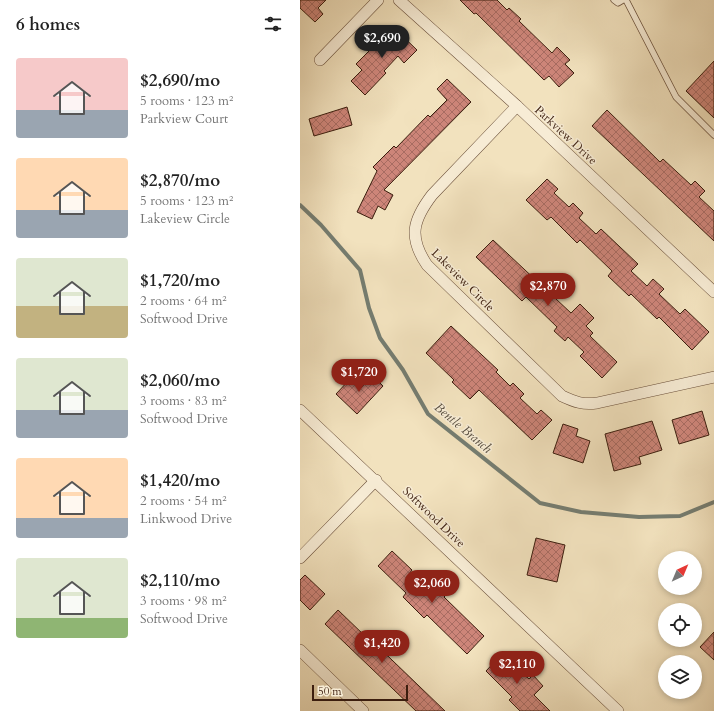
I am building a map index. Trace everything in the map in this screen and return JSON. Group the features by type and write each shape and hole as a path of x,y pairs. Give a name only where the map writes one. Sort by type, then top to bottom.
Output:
{"street":[{"path":"320,60 378,0"},
{"name":"Parkview Drive","path":"399,0 517,106 714,292"},
{"name":"Lakeview Circle","path":"517,106 432,194 424,206 417,219 414,231 415,242 419,254 427,265 562,396 573,402 583,405 597,403 714,377"},
{"name":"Softwood Drive","path":"300,410 376,480 618,711"},
{"path":"300,558 376,480"},
{"path":"300,650 363,711"}],"lane":[{"path":"614,0 618,3 622,0"},
{"path":"626,0 676,97 714,135"}],"building":[{"path":"300,0 326,0 318,8 323,14 315,22 300,8"},
{"path":"460,0 497,0 507,10 509,8 521,19 519,21 552,53 557,47 570,60 565,64 574,73 559,87 549,76 544,80 476,13 474,14"},
{"path":"393,27 417,50 404,63 398,56 384,71 386,73 365,95 351,81 362,70 356,64"},
{"path":"714,61 714,118 686,91"},
{"path":"447,79 471,102 384,190 393,195 385,210 378,206 372,219 357,212 377,171 373,167 394,146 396,148 428,115 430,117 447,100 437,89"},
{"path":"347,107 352,125 314,136 309,119"},
{"path":"607,110 660,162 663,159 691,185 695,181 705,191 699,197 714,211 714,241 592,126"},
{"path":"547,179 558,189 554,193 569,207 573,203 583,213 579,218 596,234 601,229 638,264 631,271 647,286 653,279 664,289 659,294 680,314 685,309 709,332 692,350 659,317 657,319 631,294 629,296 608,276 612,271 580,240 577,243 551,217 547,220 526,200"},
{"path":"493,240 571,313 580,304 594,318 586,326 593,333 590,336 617,362 602,378 580,356 584,352 568,337 565,341 554,331 557,327 526,297 522,301 476,257"},
{"path":"451,326 498,370 496,372 510,386 513,383 524,394 520,398 537,414 541,410 552,420 532,440 479,390 470,399 452,382 454,380 426,353"},
{"path":"372,375 383,386 357,414 336,394 351,378 361,388"},
{"path":"702,411 709,435 679,444 672,420"},
{"path":"652,421 662,450 639,457 641,464 614,471 605,434"},
{"path":"563,424 578,429 576,436 590,441 583,463 553,453"},
{"path":"536,538 565,545 557,582 527,575"},
{"path":"392,551 412,570 409,574 427,591 436,583 447,594 444,597 484,636 467,654 427,615 424,618 403,597 406,593 378,566"},
{"path":"305,575 325,594 310,610 300,600 300,580"},
{"path":"338,610 445,711 416,711 325,624"},
{"path":"714,632 714,660 700,647 702,647 702,645"},
{"path":"502,654 529,679 533,675 543,686 534,695 550,711 520,711 509,700 512,697 486,671"}],"waterway":[{"name":"Bentle Branch","path":"300,205 321,225 360,270 369,308 380,338 403,370 428,414 540,503 581,512 639,517 680,516 714,502"}]}
